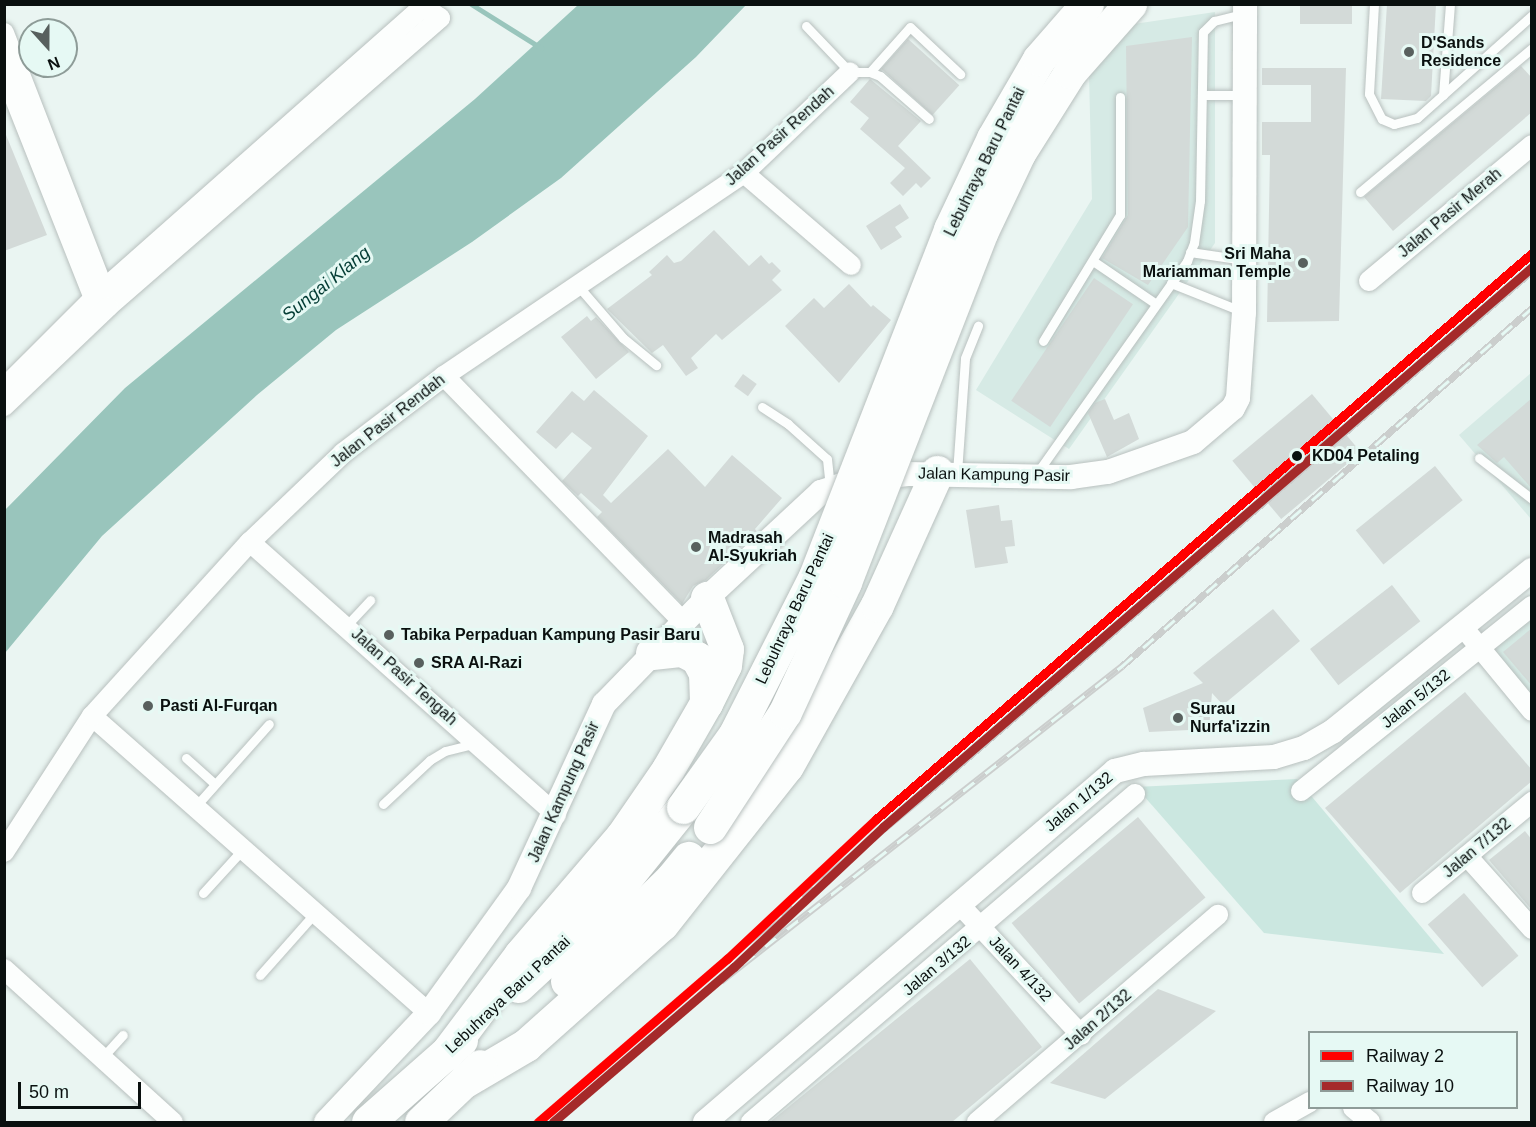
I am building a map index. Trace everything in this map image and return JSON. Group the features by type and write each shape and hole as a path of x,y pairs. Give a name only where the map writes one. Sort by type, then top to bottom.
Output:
{"highway":[{"name":"Lebuhraya Baru Pantai","path":"368,1122 445,1055 602,908 683,807 735,734 815,576 950,230 993,138 1039,59 1087,4"},
{"name":"Lebuhraya Baru Pantai","path":"421,1122 672,878 710,827 785,712 830,614 981,233 1019,153 1070,72 1130,4"},
{"path":"465,1081 526,1045 662,924 787,766 877,605 947,472"},
{"path":"445,1055 520,956 622,836 668,770 725,665 727,649 707,598"},
{"path":"651,653 682,650 697,658 705,673 706,703"}],"street":[{"path":"4,406 10,385 102,298 423,6 440,18 102,298"},
{"name":"Jalan Kampung Pasir","path":"326,1122 429,1013 519,888 556,815 584,742 604,704 651,653 707,598 830,486 879,476 947,472 1034,478 1108,472 1145,462 1192,442 1213,427 1238,398 1244,312 1247,95 1245,9"},
{"path":"4,33 9,74 102,298"},
{"name":"Jalan Pasir Rendah","path":"4,852 92,716 250,542 343,453 444,376 579,287 744,172 850,72"},
{"name":"Jalan Pasir Merah","path":"1369,281 1532,145"},
{"path":"744,172 851,265"},
{"path":"444,376 683,622"},
{"name":"Jalan Pasir Tengah","path":"250,542 347,625 556,815"},
{"name":"Jalan 1/132","path":"705,1122 1115,771 1144,764 1274,757 1304,748 1333,731 1532,570"},
{"name":"Jalan 5/132","path":"1301,791 1532,606"},
{"path":"1462,626 1529,705"},
{"path":"92,716 429,1013"},
{"name":"Jalan 3/132","path":"751,1122 982,928 1128,800"},
{"name":"Jalan 7/132","path":"1422,893 1532,802"},
{"path":"1467,856 1532,929"},
{"name":"Jalan 4/132","path":"959,903 1081,1035"},
{"name":"Jalan 2/132","path":"977,1122 1218,915"},
{"path":"4,969 173,1122"},
{"path":"1274,1122 1308,1103"},
{"path":"1355,1109 1370,1122"}],"lane":[{"path":"1374,4 1369,94 1382,119 1394,123 1417,118 1532,15"},
{"path":"1443,95 1450,4"},
{"path":"1034,478 1171,283 1190,252 1200,201 1206,27 1214,21 1245,9"},
{"path":"806,26 850,72 870,72 929,119"},
{"path":"870,72 909,27 960,74"},
{"path":"1360,192 1532,48"},
{"path":"1202,95 1247,95"},
{"path":"1043,341 1121,212 1120,97"},
{"path":"1190,252 1244,261"},
{"path":"1093,261 1156,304"},
{"path":"1171,283 1244,312"},
{"path":"579,287 623,338 656,365"},
{"path":"947,472 965,358 978,325"},
{"path":"762,407 788,424 827,459 830,486"},
{"path":"1479,458 1532,499"},
{"path":"347,625 370,600"},
{"path":"195,807 269,724"},
{"path":"383,804 430,759 445,751 478,743"},
{"path":"186,758 215,784"},
{"path":"203,893 243,849"},
{"path":"260,975 315,913"},
{"path":"102,1058 123,1035"}],"shaded area":[{"path":"1215,12 1215,243 1069,449 976,390 1092,199 1089,74 1134,24"},
{"path":"1531,373 1531,519 1459,435"},
{"path":"1531,614 1531,704 1487,650"},
{"path":"1297,779 1444,954 1264,933 1136,787"}],"water":[{"name":"Sungai Klang","path":"578,5 746,5 696,57 561,178 472,242 336,330 257,395 102,536 5,653 5,510 125,388 475,99"}],"building":[{"path":"1300,4 1352,4 1352,24 1300,24"},
{"name":"D'Sands Residence","path":"1387,4 1436,4 1431,96 1426,101 1381,99"},
{"path":"1192,37 1188,227 1148,285 1102,258 1128,215 1126,46"},
{"path":"908,39 959,85 933,115 881,69"},
{"path":"1521,66 1532,78 1532,112 1393,231 1364,197"},
{"path":"1262,68 1346,68 1339,321 1267,322 1270,155 1262,155 1262,122 1311,122 1311,85 1262,85"},
{"path":"870,79 921,121 898,146 931,178 921,188 916,183 903,196 890,183 905,168 860,129 869,118 850,102"},
{"path":"4,130 47,235 4,251"},
{"path":"900,204 909,218 895,227 902,237 881,250 866,226"},
{"path":"714,230 749,266 761,255 769,264 772,262 781,271 772,280 782,290 722,340 716,334 691,358 698,368 686,376 663,345 652,353 607,309 652,275 649,272 667,255 674,263 681,261"},
{"path":"1094,278 1133,304 1050,427 1011,401"},
{"path":"849,284 871,307 873,305 891,320 839,383 785,326 814,298 824,308"},
{"path":"587,316 591,321 596,317 629,352 596,379 561,337"},
{"path":"743,374 757,384 748,396 734,386"},
{"path":"594,390 648,436 603,495 611,503 668,449 705,487 732,455 782,498 755,529 757,532 706,580 693,586 682,604 597,517 602,512 581,493 578,496 562,481 592,448 572,432 556,449 536,432 572,391 584,401"},
{"path":"1312,394 1361,452 1281,519 1232,461"},
{"path":"1532,398 1532,489 1504,457 1497,463 1477,445"},
{"path":"1105,399 1114,420 1129,413 1139,439 1107,457 1088,413 1095,403"},
{"path":"1435,466 1463,500 1383,564 1356,530"},
{"path":"999,505 1001,521 1012,520 1015,546 1005,547 1008,563 975,568 966,510"},
{"path":"1392,585 1420,621 1338,685 1310,649"},
{"path":"1273,609 1300,641 1223,705 1212,693 1209,729 1149,732 1143,708 1203,683 1193,673"},
{"path":"1532,628 1532,686 1503,652"},
{"path":"1465,692 1532,770 1532,781 1400,893 1325,808"},
{"path":"1138,817 1205,897 1079,1003 1012,923"},
{"path":"1525,831 1532,840 1532,910 1489,860"},
{"path":"1464,893 1518,956 1482,987 1428,924"},
{"path":"970,959 1042,1047 952,1122 770,1122"},
{"path":"1158,989 1216,1011 1105,1099 1050,1083"}],"waterway":[{"path":"471,4 541,48"}],"railway":[{"path":"727,959 928,792 1532,271"},
{"path":"721,981 1122,666 1532,308"}],"rail line":[{"name":"2","path":"538,1122 727,959 876,819 1532,253"},
{"name":"10","path":"553,1122 734,967 883,827 1532,267"}],"place":[{"name":"D'Sands Residence","path":"1409,52"},
{"name":"Sri Maha Mariamman Temple","path":"1303,263"},
{"name":"KD04 Petaling","path":"1297,456"},
{"name":"Madrasah Al-Syukriah","path":"696,547"},
{"name":"Tabika Perpaduan Kampung Pasir Baru","path":"389,635"},
{"name":"SRA Al-Razi","path":"419,663"},
{"name":"Pasti Al-Furqan","path":"148,706"},
{"name":"Surau Nurfa'izzin","path":"1178,718"}]}
